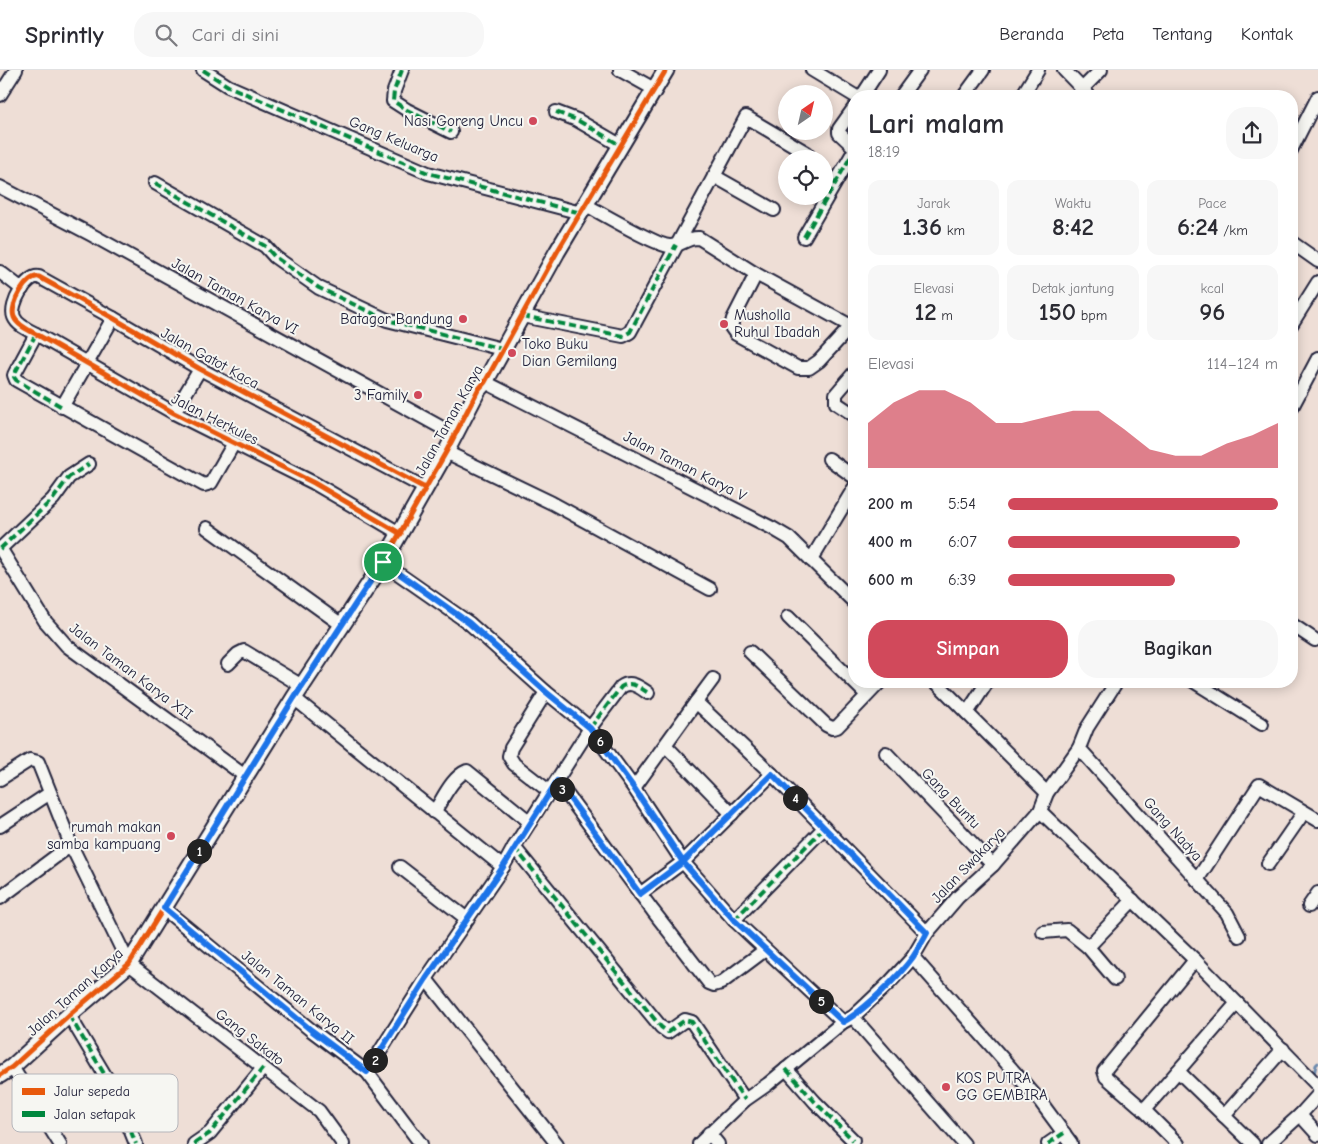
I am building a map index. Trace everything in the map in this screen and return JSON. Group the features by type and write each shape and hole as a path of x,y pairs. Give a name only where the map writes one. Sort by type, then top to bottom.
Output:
{"street":[{"path":"0,95 16,70"},
{"name":"Gang Keluarga","path":"204,70 228,86 428,172 583,209 661,245 676,245"},
{"path":"402,70 394,91 393,101 451,132"},
{"path":"620,70 654,89"},
{"name":"Jalan Taman Karya","path":"6,1071 129,964 298,692 401,534 478,390 485,382 557,252 666,70"},
{"path":"812,70 848,92"},
{"path":"866,90 879,70"},
{"path":"905,90 920,70"},
{"path":"968,90 983,70"},
{"path":"1026,90 1038,70"},
{"path":"1064,70 1080,90"},
{"path":"1086,90 1101,70"},
{"path":"1298,136 1318,97"},
{"path":"556,112 577,120 620,145"},
{"path":"848,116 839,129 839,133 848,143"},
{"path":"522,316 623,336 630,332 746,117 801,150"},
{"path":"804,237 848,160"},
{"path":"714,176 774,210"},
{"path":"155,183 265,246 275,257 319,288 387,320 502,349"},
{"name":"Jalan Taman Karya VI","path":"0,187 90,234 454,436"},
{"path":"676,245 690,237 699,238 756,274 848,322"},
{"path":"1298,247 1318,261"},
{"path":"0,272 22,289"},
{"path":"756,274 733,319 731,327 736,334 798,368 809,368 819,361 848,328"},
{"name":"Jalan Gatot Kaca","path":"22,289 30,278 39,277 114,318 200,369 425,488"},
{"path":"1298,314 1318,282"},
{"name":"Jalan Herkules","path":"22,289 13,306 14,317 19,324 174,413 314,483 401,534"},
{"path":"62,407 114,318"},
{"path":"36,334 16,370 14,378 62,407 193,479 208,485 218,472 234,443"},
{"path":"1298,392 1318,358"},
{"path":"174,413 200,369"},
{"path":"848,379 834,398 836,403 848,411"},
{"name":"Jalan Taman Karya V","path":"485,382 789,538 848,597"},
{"path":"446,452 552,503 710,589"},
{"path":"828,459 848,472"},
{"path":"0,548 54,499 69,477 89,464"},
{"path":"811,560 848,498"},
{"path":"207,528 342,624"},
{"name":"Jalan Taman Karya XII","path":"0,548 45,621 67,646 245,776"},
{"path":"383,562 469,623 546,692 590,728 634,788 683,862 734,920 765,950 848,1019 964,1144"},
{"path":"788,617 848,677"},
{"path":"1298,629 1315,640"},
{"path":"228,664 244,651 298,692 434,812 503,867"},
{"path":"750,652 826,725 832,728 837,727 874,688"},
{"path":"634,788 713,679"},
{"path":"367,1072 426,979 503,867 590,728 621,687 626,684 635,685 648,693"},
{"path":"859,688 867,696"},
{"path":"941,688 1048,793"},
{"path":"967,713 983,688"},
{"name":"Jalan Swakarya","path":"699,1144 745,1100 848,1019 890,982 913,957 927,933 958,897 994,864 1040,811 1048,793 1078,748 1087,728 1113,688"},
{"path":"1204,688 1262,724"},
{"path":"546,692 511,748 509,756 514,764 553,786 709,983 714,985 721,983 765,950"},
{"path":"696,702 772,774 927,933"},
{"path":"666,746 732,814"},
{"name":"Gang Nadya","path":"1078,748 1227,913 1239,936"},
{"name":"Gang Buntu","path":"886,753 994,864"},
{"path":"0,779 30,760 35,760 39,763 71,845 129,964"},
{"path":"434,812 456,779 461,774 467,772 530,822"},
{"path":"640,894 683,862 772,774"},
{"path":"1197,880 1259,785 1318,820"},
{"path":"0,826 50,793"},
{"path":"1040,811 1195,960 1318,1086"},
{"path":"1268,864 1304,812"},
{"path":"734,920 824,828"},
{"path":"0,898 71,845"},
{"path":"514,847 661,1027 668,1032 685,1020 692,1022 745,1100"},
{"path":"400,867 467,919"},
{"path":"1310,906 1318,893"},
{"path":"1088,947 1133,900"},
{"name":"Jalan Taman Karya II","path":"164,908 311,1030 367,1072 421,1144"},
{"path":"1043,932 1067,930 1088,947 1115,979"},
{"path":"913,957 1040,1101 1067,1138 1048,1144"},
{"path":"1178,1144 1144,1110 1106,1077 1104,1071 1195,960"},
{"name":"Gang Sakato","path":"129,964 319,1111 343,1144"},
{"path":"426,979 557,1144"},
{"path":"1144,1110 1237,1003"},
{"path":"69,1015 104,1074"},
{"path":"1224,1116 1283,1049"},
{"path":"202,1142 263,1068"},
{"path":"786,1069 815,1102 853,1140"},
{"path":"1178,1071 1253,1144"},
{"path":"1268,1144 1300,1115 1318,1094"},
{"path":"1300,1115 1318,1135"},
{"path":"51,1132 60,1144"},
{"path":"131,1132 136,1144"},
{"path":"709,1133 718,1144"}],"waterway":[{"path":"1316,1076 1314,1074 1318,1063"}],"marked path":[{"path":"203,70 228,86 428,173 581,213"},
{"path":"402,70 394,91 393,101 451,132"},
{"path":"556,112 577,120 620,145"},
{"path":"804,237 848,161"},
{"path":"155,183 265,246 275,257 319,288 387,320 502,349"},
{"path":"522,316 623,336 630,332 676,245"},
{"path":"36,334 14,377 62,407"},
{"path":"0,549 53,499 69,477 89,464"},
{"path":"590,728 621,687 632,684 648,693"},
{"path":"734,920 824,828"},
{"path":"514,847 661,1027 668,1032 685,1020 692,1022 745,1100"},
{"path":"69,1015 104,1074"},
{"path":"194,1144 210,1133 263,1068"},
{"path":"786,1069 815,1102 853,1140"},
{"path":"131,1132 136,1144"},
{"path":"1048,1144 1064,1133"}],"cycle path":[{"path":"0,1075 12,1067 129,964 294,698 383,563 446,452 478,390 485,382 557,252 666,70"},
{"path":"401,534 314,483 174,413 23,327 15,320 13,312 20,291 29,280 39,277 200,369 425,488"}],"place":[{"name":"Nasi Goreng Uncu","path":"533,121"},
{"name":"Batagor Bandung","path":"463,319"},
{"name":"Musholla Ruhul Ibadah","path":"724,324"},
{"name":"Toko Buku Dian Gemilang","path":"512,353"},
{"name":"3 Family","path":"418,395"},
{"name":"rumah makan samba kampuang","path":"171,836"},
{"name":"KOS PUTRA GG GEMBIRA","path":"946,1087"}],"route":[{"path":"383,562 294,698 164,908 311,1030 367,1072 426,979 503,867 557,781 640,894 683,862 772,774 927,933 913,957 853,1017 843,1022 734,920 683,862 634,788 590,728 546,692 469,623 383,562"}]}
